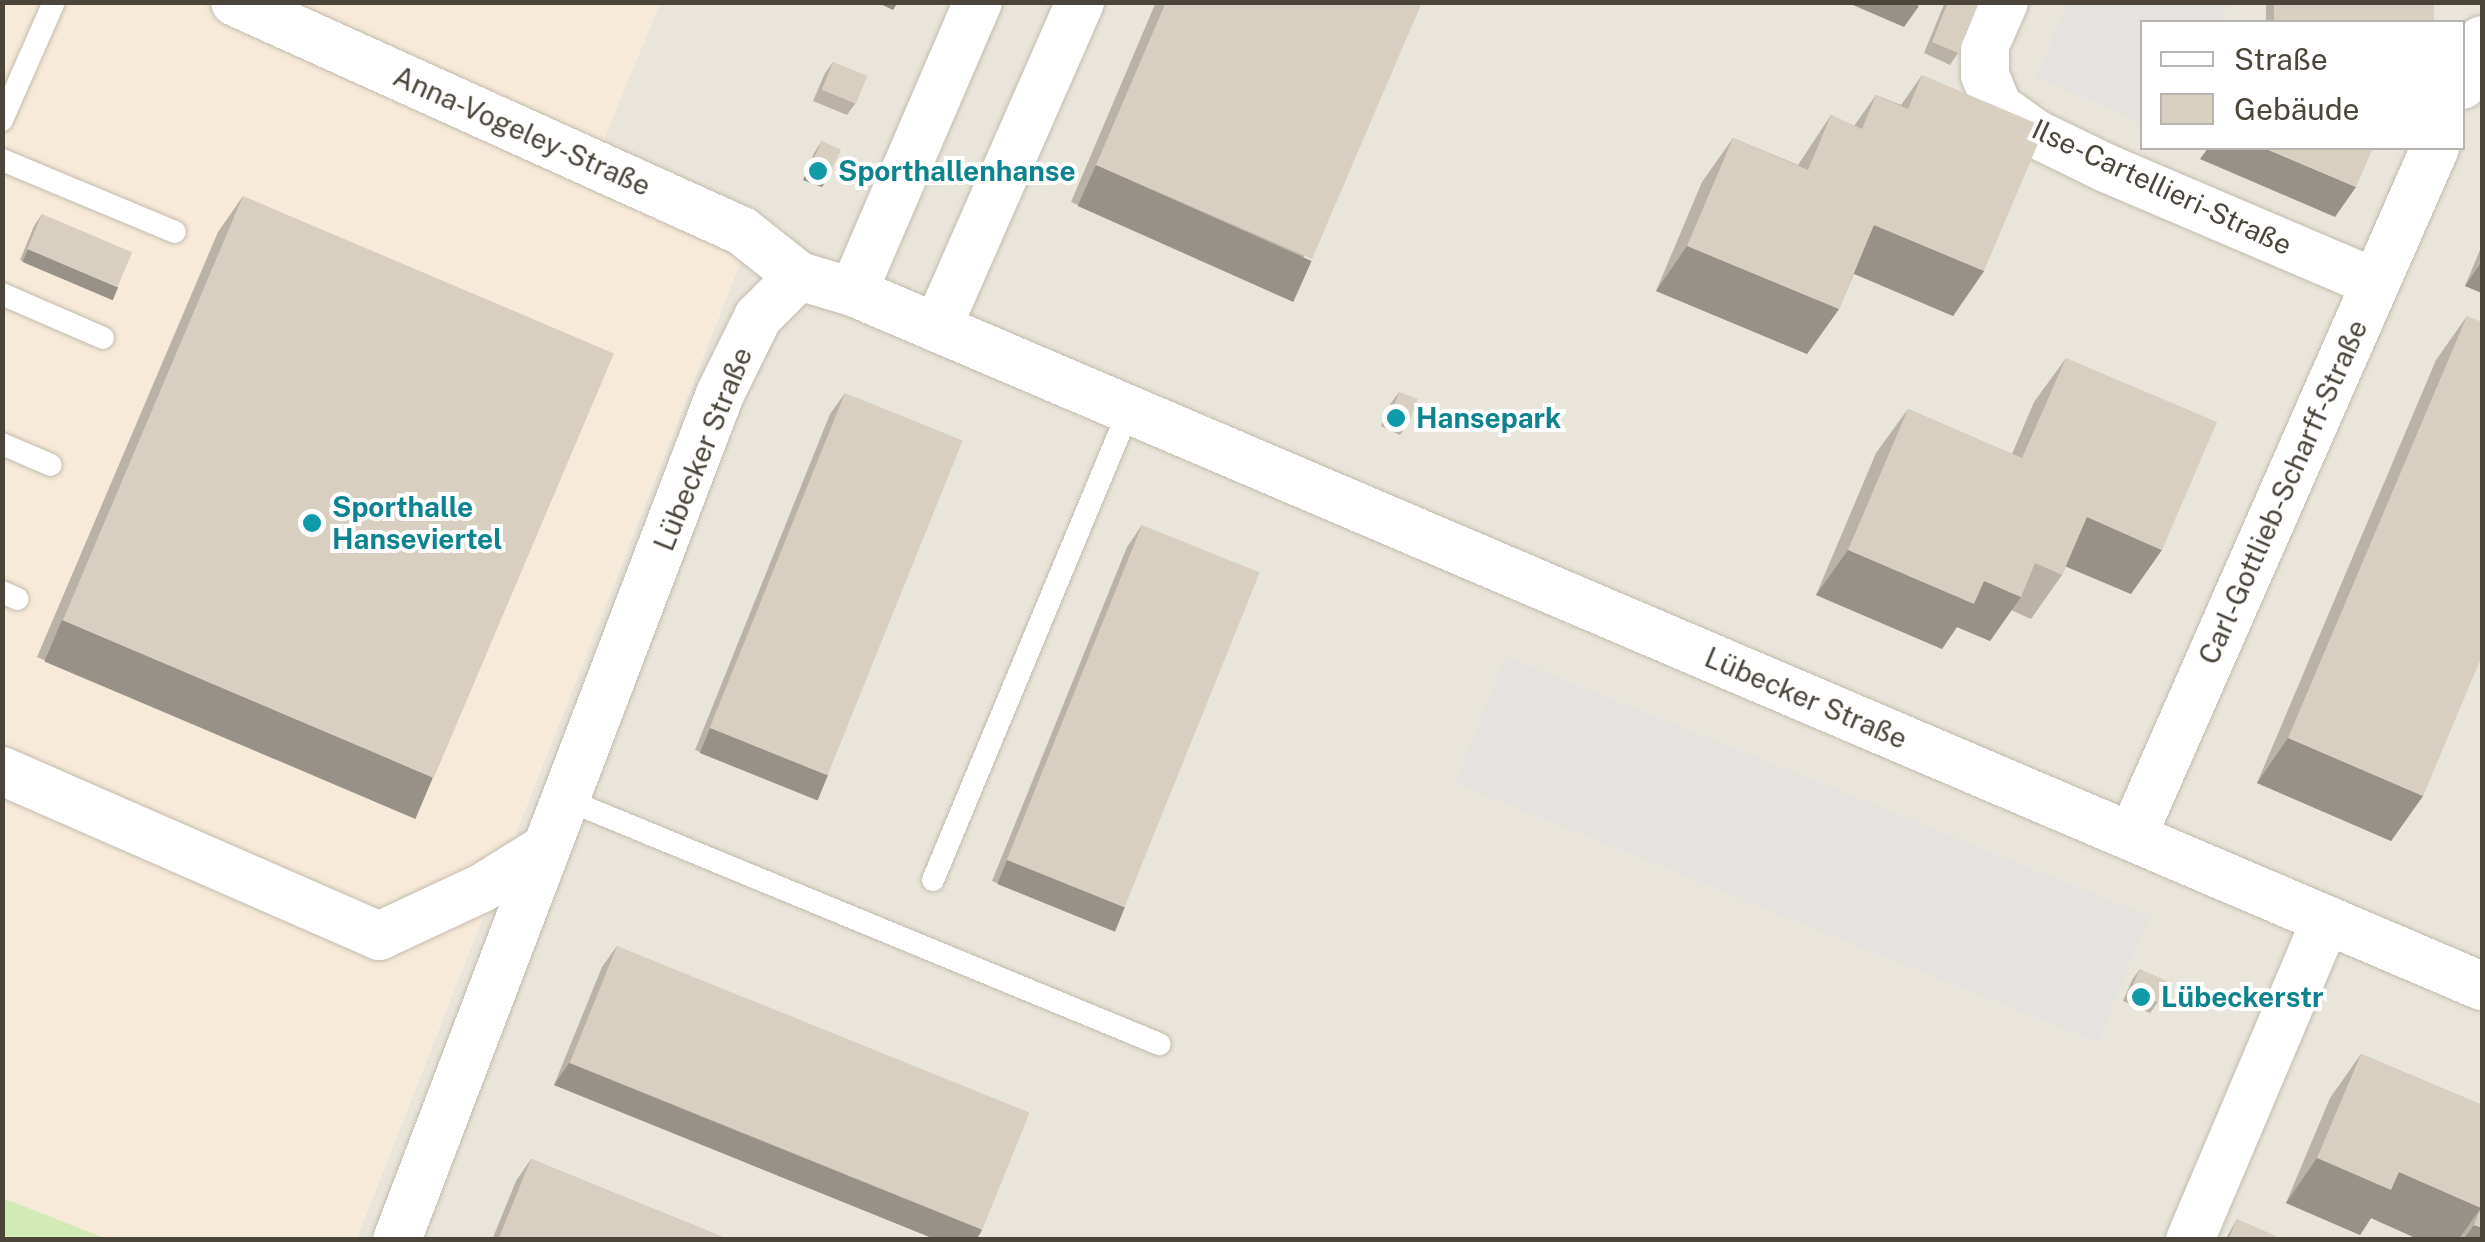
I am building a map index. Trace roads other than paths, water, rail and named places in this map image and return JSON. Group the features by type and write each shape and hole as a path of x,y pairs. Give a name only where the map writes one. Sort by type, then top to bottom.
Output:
{"street":[{"name":"Anna-Vogeley-Straße","path":"235,2 742,231 799,276"},
{"path":"853,292 978,2"},
{"path":"937,328 1080,2"},
{"name":"Ilse-Cartellieri-Straße","path":"2004,2 1985,45 1985,74 1998,107 2036,134 2106,168 2375,283"},
{"path":"2465,78 2482,40"},
{"name":"Carl-Gottlieb-Scharff-Straße","path":"2132,837 2434,150"},
{"name":"Lübecker Straße","path":"397,1240 720,394 758,317 799,276 853,292 2482,986"},
{"path":"2,770 379,936 482,888 546,848"},
{"path":"2190,1240 2326,920"}],"lane":[{"path":"2,120 54,2"},
{"path":"2,160 175,232"},
{"path":"2,294 103,338"},
{"path":"933,880 1129,410"},
{"path":"2,444 51,466"},
{"path":"565,800 1160,1044"}],"place":[{"name":"Sporthallenhanse","path":"818,171"},
{"name":"Hansepark","path":"1396,418"},
{"name":"Sporthalle Hanseviertel","path":"312,523"},
{"name":"Lübeckerstr","path":"2141,997"}]}
